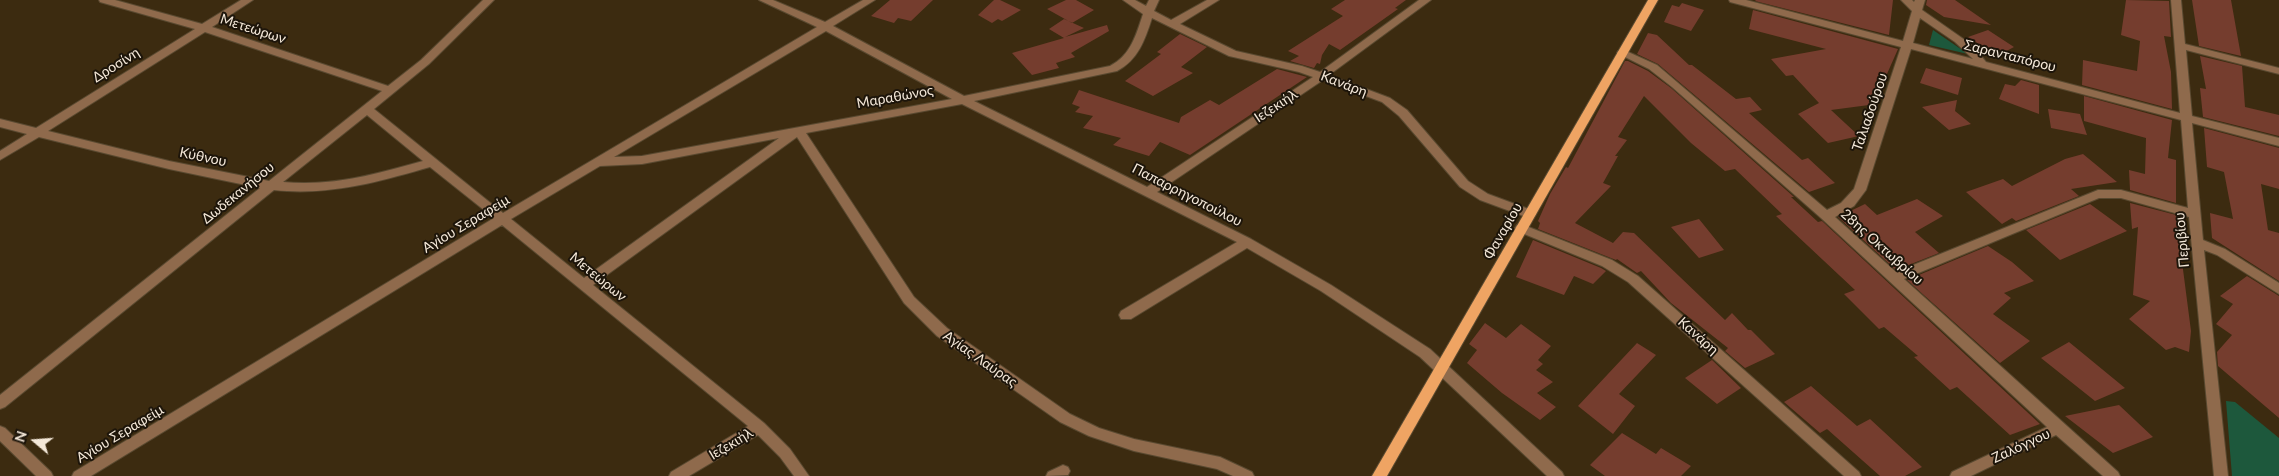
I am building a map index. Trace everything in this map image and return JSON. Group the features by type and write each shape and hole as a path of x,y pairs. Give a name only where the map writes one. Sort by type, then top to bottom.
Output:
{"main road":[{"name":"Φαναρίου","path":"1379,476 1653,0"}],"street":[{"name":"Μετεώρων","path":"104,0 203,28 390,90"},
{"name":"Δροσίνη","path":"0,156 248,0"},
{"name":"Δωδεκανήσου","path":"0,403 367,109 444,45 489,0"},
{"name":"Παπαρρηγοπούλου","path":"764,0 828,26 963,100 1247,242 1375,319 1441,367 1514,438 1557,476"},
{"name":"Αγίου Σεραφείμ","path":"79,476 502,219 870,0"},
{"name":"Κανάρη","path":"1128,0 1148,12 1233,54 1320,75 1391,103 1403,113 1464,184 1484,197 1530,214"},
{"name":"Μαραθώνος","path":"599,162 642,160 963,100 1119,67 1128,59 1139,41 1148,12 1154,0"},
{"path":"1173,24 1214,0"},
{"name":"Ιεζεκιήλ","path":"1148,192 1309,85 1320,75 1426,0"},
{"name":"Σαρανταπόρου","path":"1734,0 2279,142"},
{"path":"1906,0 1916,12 1977,54 1982,65"},
{"name":"Ταλιαδούρου","path":"1825,216 1834,214 1852,202 1860,190 1908,45 1920,0"},
{"name":"Περιβίου","path":"2176,0 2196,242 2221,476"},
{"path":"2181,46 2279,71"},
{"name":"28ης Οκτωβρίου","path":"1622,53 1653,67 1676,85 1825,216 2113,476"},
{"name":"Μετεώρων","path":"367,109 760,427 785,453 802,476"},
{"name":"Κύθνου","path":"0,123 157,162 272,185 306,188 335,186 368,180 432,162"},
{"path":"584,285 798,130"},
{"name":"Αγίας Λαύρας","path":"798,130 908,300 942,332 1072,421 1094,432 1134,445 1220,463 1247,476"},
{"path":"1894,278 2098,194 2121,194 2194,214"},
{"name":"Κανάρη","path":"1521,228 1606,263 1633,278 1854,476"},
{"path":"1126,315 1247,242"},
{"path":"2196,242 2221,252 2279,289"},
{"name":"Ιεζεκιήλ","path":"676,476 760,427"},
{"name":"Ζαλόγγου","path":"1957,476 2058,428"},
{"path":"0,432 46,476"}],"green space":[{"path":"1933,30 1968,54 1929,45"},
{"path":"2226,401 2235,402 2279,438 2279,476 2232,476"}],"building":[{"path":"890,0 933,0 911,21 898,18 894,23 871,16"},
{"path":"994,0 1000,0 1021,10 1002,21 998,19 992,23 978,15"},
{"path":"1066,0 1076,0 1094,10 1072,23 1047,9"},
{"path":"1345,0 1406,0 1395,8 1398,9 1340,50 1329,44 1322,55 1320,64 1317,63 1314,68 1290,61 1299,56 1288,51 1343,16 1331,9"},
{"path":"1893,0 1889,35 1755,1"},
{"path":"1927,0 1955,0 1991,25 1944,17 1926,5"},
{"path":"2126,0 2169,1 2171,37 2164,36 2171,72 2172,109 2082,85 2083,60 2137,71 2140,41 2121,35"},
{"path":"2192,0 2231,0 2241,56 2199,46"},
{"path":"1682,3 1704,10 1691,31 1664,22 1672,5 1679,7"},
{"path":"1753,10 1898,49 1879,92 1881,92 1876,107 1869,105 1831,110 1859,136 1828,143 1798,114 1819,103 1793,75 1786,76 1771,59 1826,49 1749,29"},
{"path":"1064,19 1084,28 1065,37 1107,25 1109,31 1071,53 1075,57 1056,63 1059,68 1032,75 1012,53 1064,38 1049,29"},
{"path":"1988,30 2014,47 1997,56 1968,37"},
{"path":"1648,33 1657,35 1689,65 1692,65 1736,99 1750,97 1762,110 1749,113 1802,160 1808,158 1835,183 1809,192 1658,64 1637,54"},
{"path":"1180,34 1207,47 1181,67 1193,73 1153,96 1125,81 1161,54 1157,52"},
{"path":"2200,56 2242,66 2245,107 2279,115 2279,136 2203,117 2200,88 2206,89"},
{"path":"1625,61 1648,71 1671,88 1794,197 1791,197 1818,222 1822,221 2040,424 2010,435 1957,387 1950,390 1914,357 1918,356 1884,327 1879,329 1844,294 1855,290 1776,216 1782,214 1735,169 1725,171 1691,143 1644,96 1618,137 1627,140 1615,156 1618,156 1603,183 1611,186 1575,223 1613,243 1623,232 1634,233 1725,320 1732,313 1775,354 1745,368 1725,351 1728,348 1671,303 1641,271 1637,273 1617,259 1538,229 1540,223 1538,221 1550,194 1566,167 1568,168"},
{"path":"1926,68 1962,78 1958,95 1920,83"},
{"path":"1277,69 1307,77 1190,155 1160,142 1149,156 1113,145 1121,138 1083,128 1093,116 1075,112 1080,107 1072,104 1079,90 1179,123 1181,117 1210,100 1219,105"},
{"path":"2021,80 2039,85 2039,114 1999,99 2005,84 2015,86"},
{"path":"2084,96 2172,120 2168,158 2176,160 2176,203 2130,190 2129,170 2145,174 2146,138 2084,121"},
{"path":"1957,100 1955,111 1971,124 1949,130 1922,107"},
{"path":"2048,109 2080,114 2087,135 2051,128"},
{"path":"2204,128 2279,148 2279,189 2261,184 2268,230 2279,233 2279,281 2212,238 2210,213 2233,219 2224,172 2207,167"},
{"path":"2083,154 2117,182 2071,189 2079,196 2016,221 2012,218 2002,224 1966,192 2003,179 2012,186 2065,159"},
{"path":"1917,199 1943,216 1915,232 1939,253 1896,270 1838,217 1865,204 1877,215"},
{"path":"2130,203 2180,216 2181,254 2191,331 2189,352 2175,347 2166,350 2129,319 2150,301 2133,295 2138,227 2132,229"},
{"path":"2090,204 2127,231 2060,260 2026,230"},
{"path":"1699,219 1724,250 1699,258 1671,227"},
{"path":"1533,240 1606,271 1593,284 1574,276 1564,295 1516,277"},
{"path":"1988,246 2012,262 2034,281 2004,293 2011,298 1993,314 2030,341 2000,363 1907,280"},
{"path":"2247,276 2279,296 2279,418 2218,366 2217,352 2232,335 2216,324 2233,304 2220,296"},
{"path":"1485,323 1506,338 1521,324 1551,346 1538,360 1543,364 1536,370 1553,382 1537,393 1556,407 1540,420 1502,393 1467,363 1477,350 1469,344"},
{"path":"2069,342 2125,388 2095,401 2041,358"},
{"path":"1637,343 1656,355 1619,394 1635,406 1613,434 1578,406"},
{"path":"1712,360 1741,388 1717,404 1685,378"},
{"path":"1811,386 1857,426 1870,419 1922,467 1905,476 1880,476 1827,429 1820,433 1784,402"},
{"path":"2119,405 2153,437 2113,453 2065,416"},
{"path":"1622,433 1656,454 1661,448 1691,466 1681,476 1605,476 1590,465"}]}
